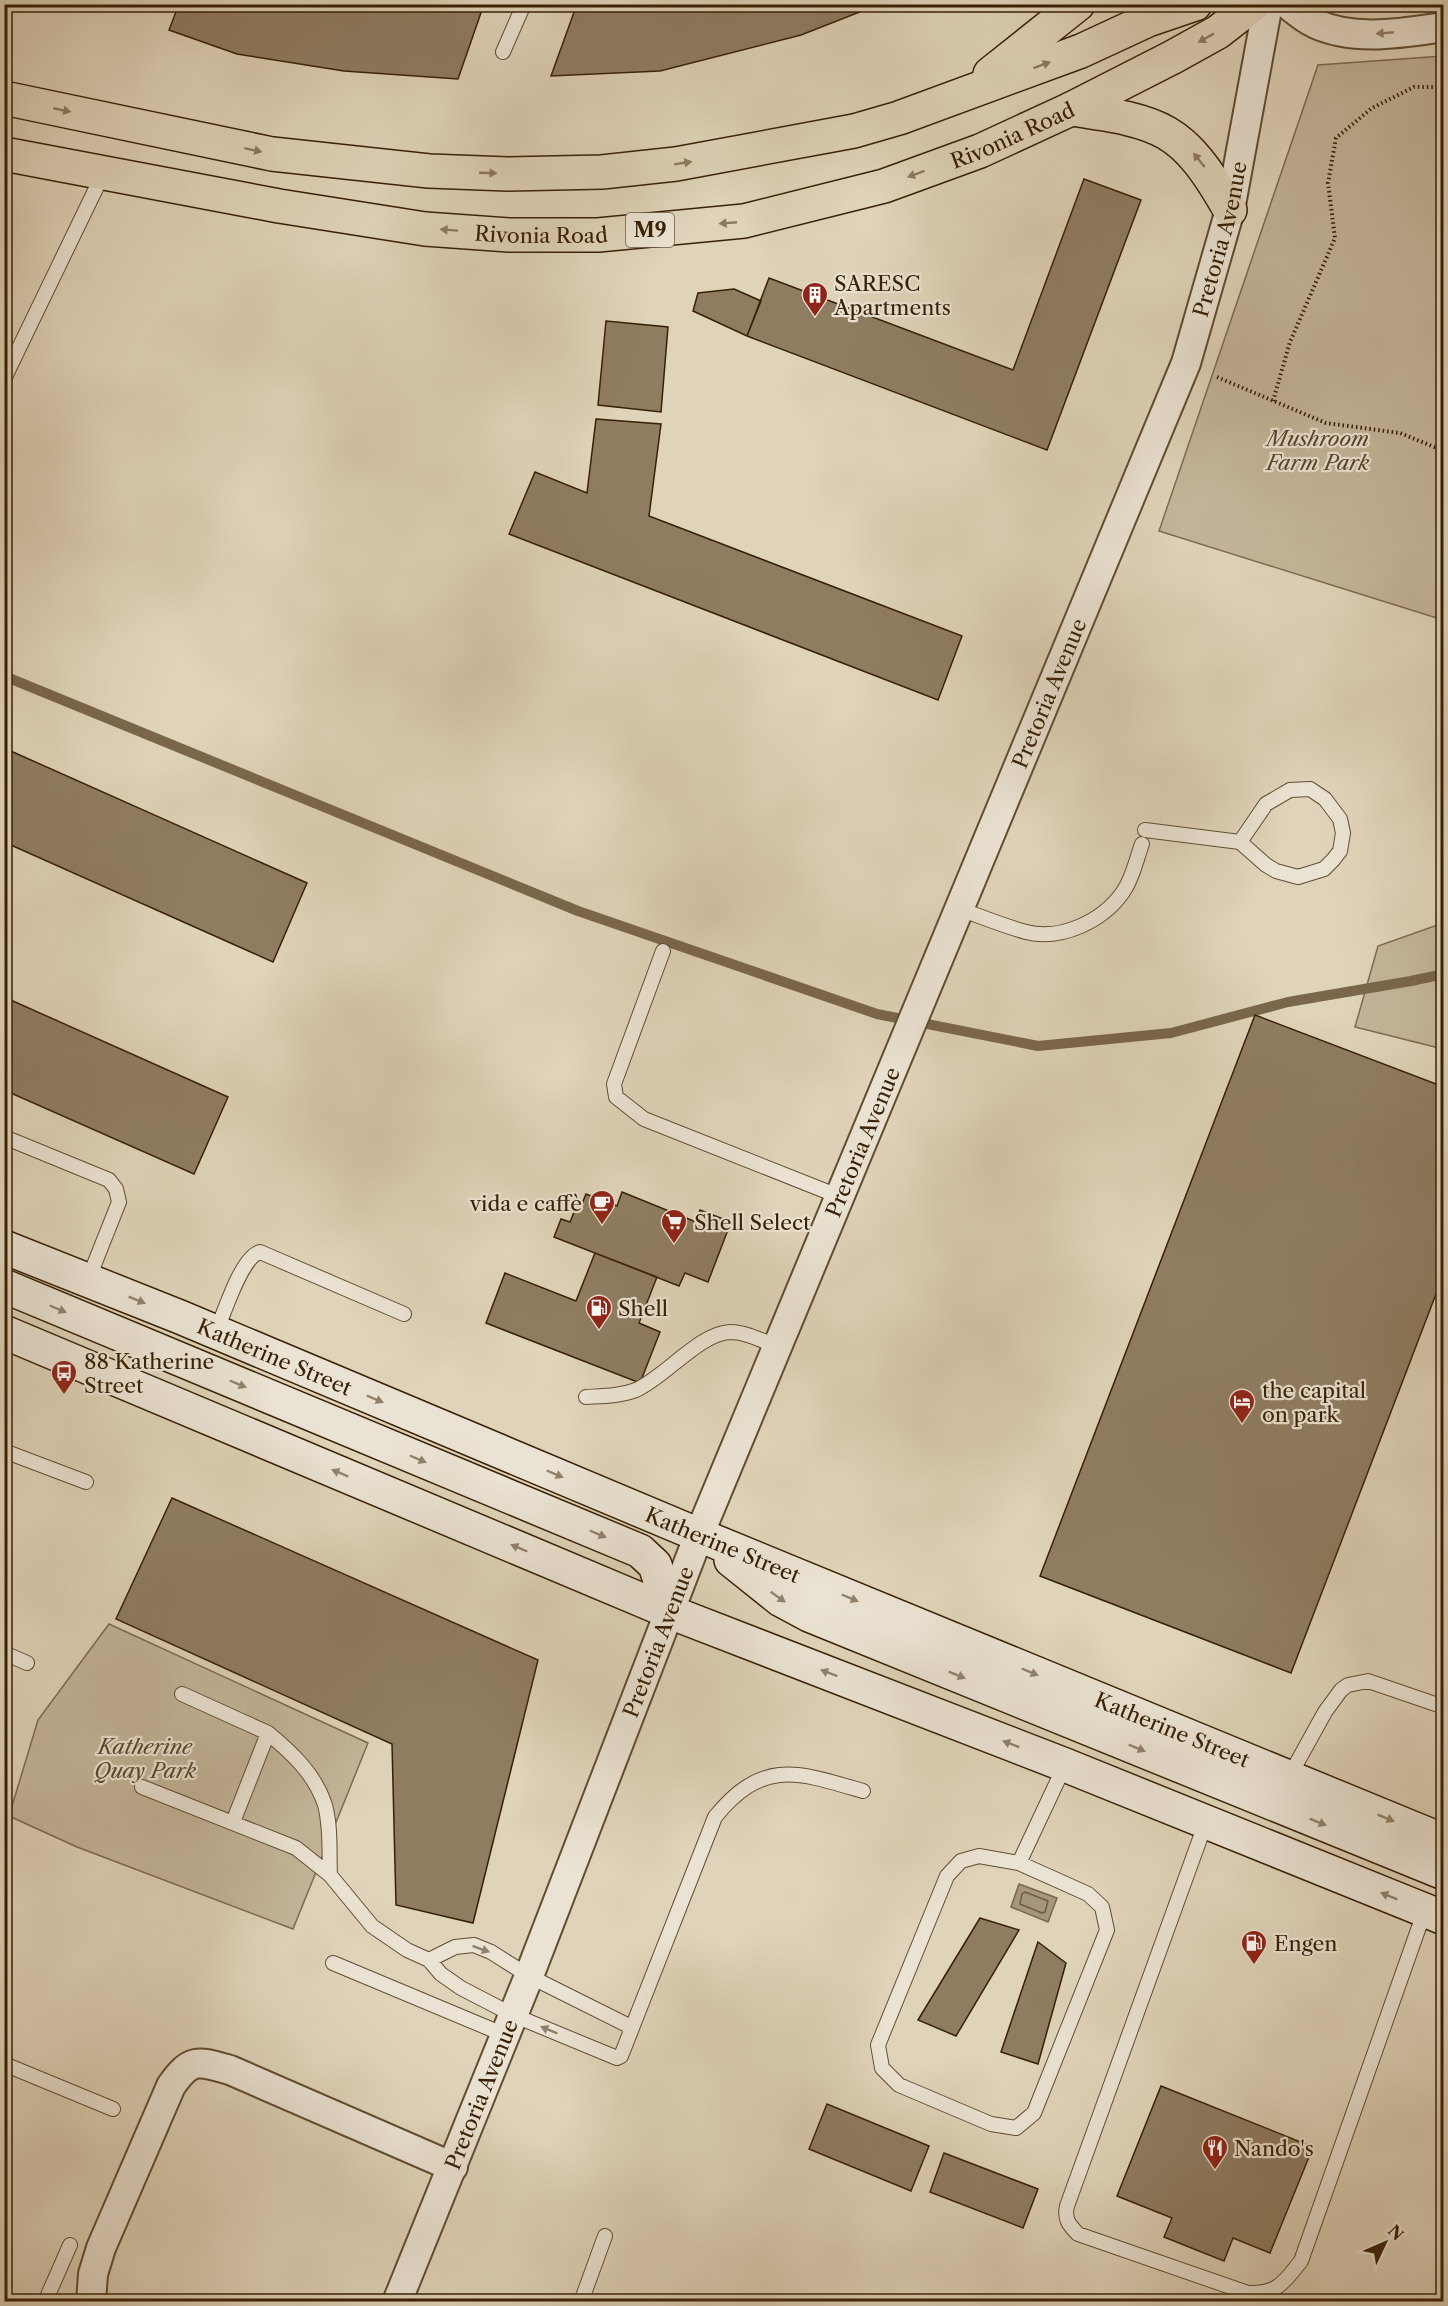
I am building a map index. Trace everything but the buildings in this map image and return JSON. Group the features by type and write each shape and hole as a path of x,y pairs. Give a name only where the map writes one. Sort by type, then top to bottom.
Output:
{"main road":[{"path":"967,92 1078,4"},
{"path":"4,98 272,154 429,171 508,174 602,172 687,162 854,131 899,118 1081,51 1148,20 1195,4"},
{"name":"Rivonia Road","path":"4,154 279,206 425,229 509,235 598,235 744,221 873,189 980,151 1071,109 1218,32 1254,4"},
{"path":"1071,109 1145,122 1178,140 1201,162 1230,210"},
{"name":"Katherine Street","path":"4,1247 216,1332 699,1535 1443,1841"},
{"path":"4,1286 640,1551 655,1565 670,1612"},
{"path":"4,1332 670,1612 1065,1765 1434,1914"},
{"path":"699,1535 781,1600 809,1614 1443,1873"}],"street":[{"name":"Pretoria Avenue","path":"398,2301 529,1976 699,1535 1186,363 1230,210 1268,4"},
{"path":"1287,4 1313,23 1339,31 1371,35 1443,27"},
{"path":"91,2301 93,2274 101,2248 171,2086 183,2069 202,2062 230,2070 453,2167"}],"lane":[{"path":"502,52 524,4"},
{"path":"4,378 103,174"},
{"path":"1145,830 1240,842 1266,865 1276,871 1298,877 1324,869 1340,851 1343,833 1340,819 1325,799 1310,789 1290,790 1266,804 1240,842"},
{"path":"960,909 1027,932 1044,934 1079,927 1107,910 1124,891 1142,844"},
{"path":"663,951 614,1084 616,1097 644,1119 838,1196"},
{"path":"4,1137 109,1180 117,1189 119,1202 88,1280"},
{"path":"216,1332 245,1263 260,1251 404,1314"},
{"path":"586,1397 624,1394 638,1389 660,1376 700,1344 726,1332 742,1334 778,1347"},
{"path":"4,1451 86,1482"},
{"path":"4,1653 27,1663"},
{"path":"1288,1778 1328,1706 1347,1685 1368,1681 1443,1707"},
{"path":"182,1694 268,1732 297,1758 312,1779 324,1805 330,1875"},
{"path":"233,1822 268,1732"},
{"path":"1018,1863 1065,1765"},
{"path":"333,1963 509,2025 617,2058 621,2056 715,1817 727,1803 738,1792 778,1774 808,1775 863,1791"},
{"path":"142,1787 296,1848 330,1875 372,1926 407,1950 429,1960 441,1974 509,2025"},
{"path":"1206,1822 1066,2206 1065,2215 1068,2223 1078,2234 1248,2293 1266,2294 1280,2286 1301,2261 1434,1914"},
{"path":"979,1856 1018,1863 1088,1894 1102,1907 1107,1930 1034,2113 1016,2128 991,2124 899,2085 882,2068 878,2045 946,1876 961,1861 979,1856"},
{"path":"429,1960 455,1947 474,1945 529,1976 631,2027"},
{"path":"4,2064 112,2109"},
{"path":"581,2301 605,2236"},
{"path":"45,2301 70,2245"}],"path":[{"path":"1274,401 1290,342 1335,238 1329,183 1336,138 1372,108 1414,87 1443,87"},
{"path":"1186,363 1326,423 1400,433 1443,452"}],"green space":[{"name":"Mushroom Farm Park","path":"1444,56 1443,620 1159,531 1318,65"},
{"path":"1443,923 1443,1049 1355,1027 1378,946"},
{"name":"Katherine Quay Park","path":"109,1624 368,1743 293,1929 77,1847 9,1816 38,1720"}],"water":[{"path":"1019,1884 1057,1898 1048,1922 1011,1907"}],"waterway":[{"path":"4,676 578,911 877,1014 1038,1046 1171,1033 1288,1002 1444,974"}],"place":[{"name":"SARESC Apartments","path":"815,318"},
{"name":"vida e caffè","path":"602,1226"},
{"name":"Shell Select","path":"674,1245"},
{"name":"Shell","path":"599,1331"},
{"name":"88 Katherine Street","path":"64,1396"},
{"name":"the capital on park","path":"1242,1425"},
{"name":"Engen","path":"1254,1966"},
{"name":"Nando's","path":"1215,2171"}]}
